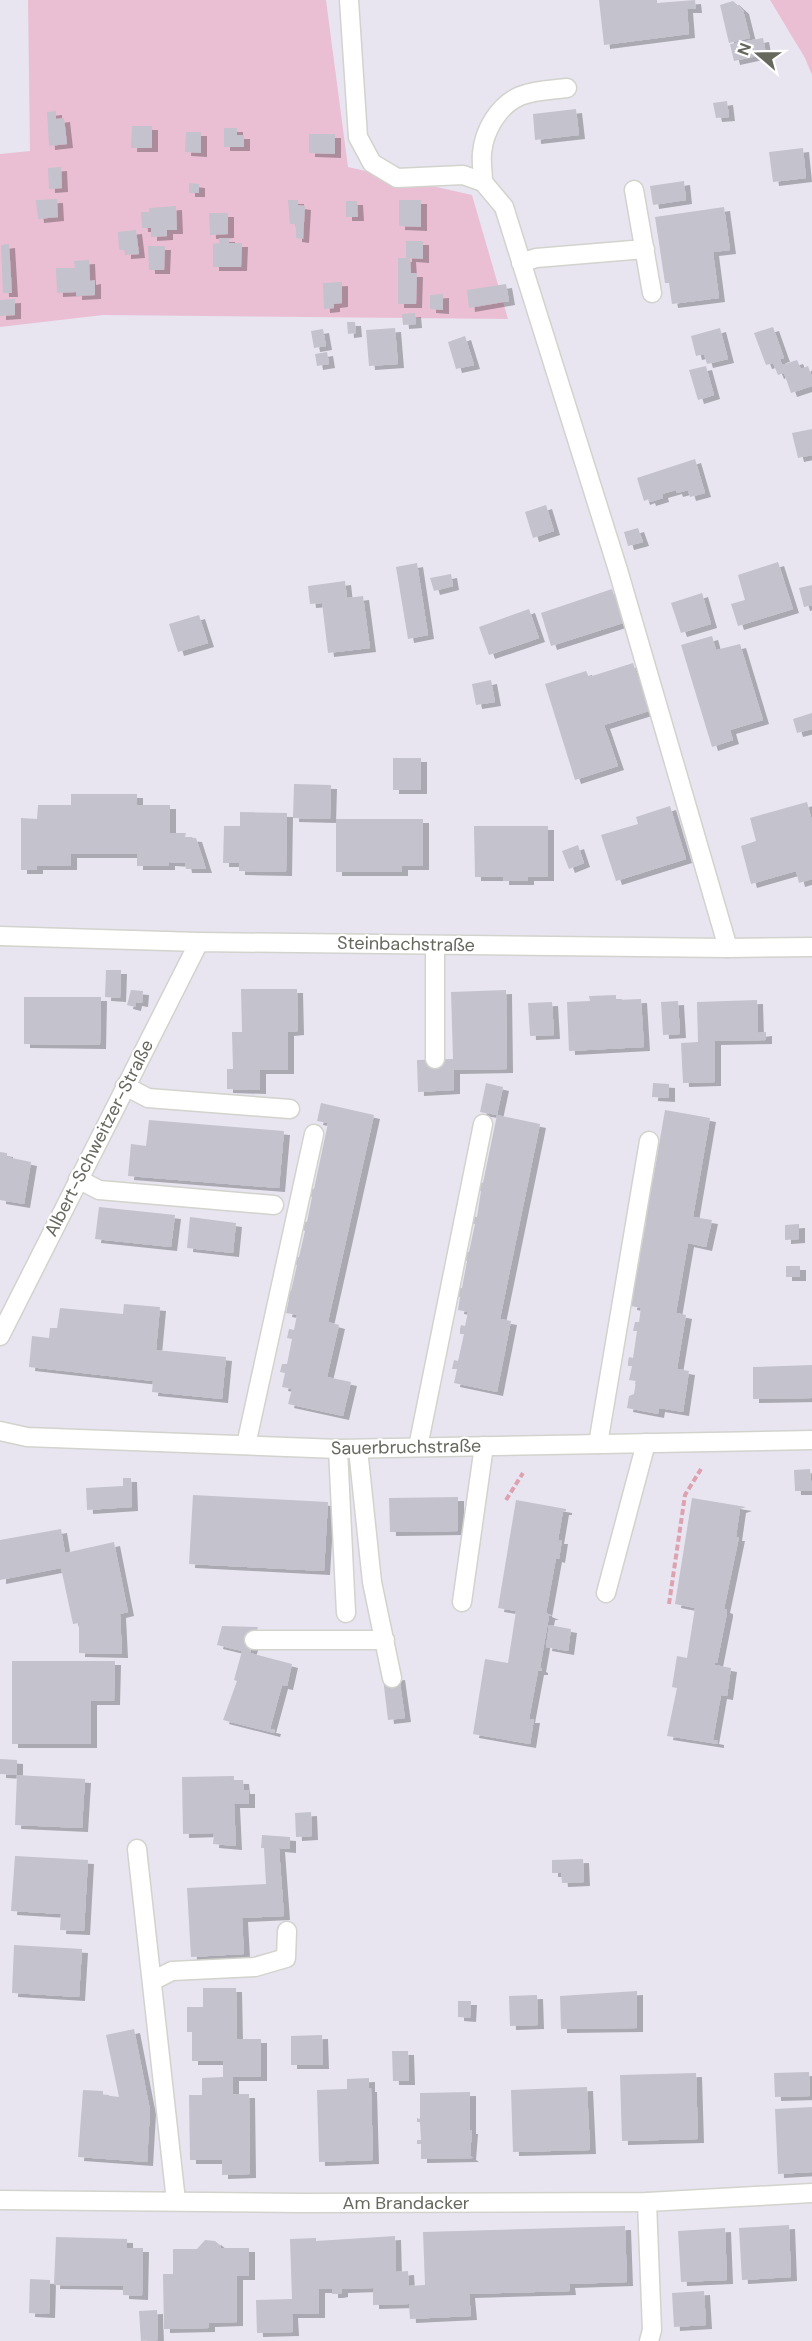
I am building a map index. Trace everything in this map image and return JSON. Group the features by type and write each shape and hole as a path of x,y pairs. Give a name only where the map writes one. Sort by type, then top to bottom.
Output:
{"street":[{"path":"349,0 358,137 372,163 396,178 463,175 483,182 504,207 618,570 728,948"},
{"path":"483,182 482,154 489,127 498,114 510,101 521,96 567,88"},
{"path":"634,190 652,293"},
{"path":"521,263 536,258 645,249"},
{"name":"Steinbachstraße","path":"0,936 199,942 812,947"},
{"name":"Albert-Schweitzer-Straße","path":"0,1336 8,1302 78,1179 199,942"},
{"path":"435,945 435,1059"},
{"path":"125,1086 148,1098 290,1109"},
{"path":"418,1448 483,1124"},
{"path":"246,1445 314,1134"},
{"path":"598,1444 649,1141"},
{"path":"78,1179 99,1190 274,1205"},
{"name":"Sauerbruchstraße","path":"0,1431 27,1437 338,1449 812,1440"},
{"path":"606,1593 646,1443"},
{"path":"462,1602 484,1446"},
{"path":"338,1449 346,1613"},
{"path":"358,1449 372,1582 392,1678"},
{"path":"254,1640 385,1640"},
{"path":"137,1849 176,2202"},
{"path":"152,1981 172,1971 255,1967 286,1958 287,1931"},
{"name":"Am Brandacker","path":"0,2200 647,2202 812,2193"},
{"path":"647,2202 652,2330 649,2341"}],"path":[{"path":"669,1604 685,1495 703,1465 704,1442"},
{"path":"505,1510 507,1499 524,1470 525,1446"}],"shaded area":[{"path":"28,0 326,0 348,167 472,195 508,319 103,315 0,327 0,154 30,151"},
{"path":"770,0 812,0 812,75 805,58"}],"building":[{"path":"599,0 657,0 657,3 695,0 696,9 687,9 689,34 604,45"},
{"path":"733,1 743,10 750,38 729,43 720,5"},
{"path":"763,38 766,54 734,61 730,44"},
{"path":"727,101 729,117 716,118 713,103"},
{"path":"576,109 579,135 535,140 533,114"},
{"path":"56,111 56,119 64,118 67,144 49,146 47,112"},
{"path":"132,126 152,126 152,148 131,148"},
{"path":"224,128 237,128 237,135 244,135 244,147 224,147"},
{"path":"186,132 201,132 201,153 185,152"},
{"path":"309,134 335,134 335,154 309,153"},
{"path":"803,148 806,178 773,182 769,152"},
{"path":"61,167 62,188 49,189 48,168"},
{"path":"684,181 686,200 653,205 650,186"},
{"path":"189,183 199,184 199,193 189,193"},
{"path":"57,199 58,217 38,219 36,200"},
{"path":"288,200 298,200 298,205 305,206 303,239 296,238 296,224 290,224"},
{"path":"399,200 421,200 421,227 399,226"},
{"path":"346,201 357,201 358,217 346,217"},
{"path":"176,206 177,230 167,230 167,236 151,237 151,228 142,228 141,212 149,212 149,208"},
{"path":"724,207 730,250 713,252 719,298 672,304 669,283 665,283 655,217"},
{"path":"209,213 228,213 228,234 210,235"},
{"path":"136,230 139,254 125,255 125,250 119,250 118,232"},
{"path":"219,238 229,238 229,243 242,243 241,267 213,267 213,244 219,243"},
{"path":"406,241 423,241 423,259 410,258 411,273 417,273 416,304 398,304 398,258 406,258"},
{"path":"9,244 12,293 3,293 1,245"},
{"path":"148,246 165,246 164,270 149,270"},
{"path":"89,260 90,281 95,280 95,295 76,296 76,292 57,293 56,268 75,268 74,261"},
{"path":"342,282 342,303 334,304 334,308 324,309 323,283"},
{"path":"506,284 509,301 469,308 467,290"},
{"path":"443,294 443,310 430,309 430,295"},
{"path":"15,299 15,315 0,316 0,300"},
{"path":"415,313 416,324 403,325 402,314"},
{"path":"347,322 355,322 356,333 348,334"},
{"path":"773,327 784,358 780,359 782,365 797,360 801,369 808,366 812,386 791,393 784,373 778,375 773,363 766,365 754,333"},
{"path":"395,328 398,364 369,366 366,330"},
{"path":"720,328 728,359 707,364 704,354 696,356 691,336"},
{"path":"323,329 326,346 314,348 311,331"},
{"path":"465,336 474,365 456,369 448,342"},
{"path":"327,352 329,364 317,366 315,354"},
{"path":"706,366 714,395 698,400 689,370"},
{"path":"812,429 812,455 798,458 792,433"},
{"path":"695,459 705,493 690,497 688,490 677,493 676,490 662,494 663,498 650,502 649,499 644,501 637,478"},
{"path":"546,505 554,531 533,538 525,512"},
{"path":"638,528 643,542 628,546 624,532"},
{"path":"778,562 793,609 738,626 731,604 745,600 738,575"},
{"path":"417,563 428,635 408,639 396,567"},
{"path":"451,574 453,586 434,591 430,578"},
{"path":"345,581 347,598 363,596 370,648 328,653 322,603 310,604 308,586"},
{"path":"812,585 812,605 804,607 799,588"},
{"path":"612,589 623,623 551,646 541,613"},
{"path":"702,593 711,624 681,633 671,603"},
{"path":"529,609 539,638 489,655 479,627"},
{"path":"199,615 208,643 178,652 169,624"},
{"path":"712,636 716,650 740,644 763,720 730,730 733,740 712,747 681,645"},
{"path":"633,663 649,711 604,725 618,766 575,780 545,684 586,671 589,677"},
{"path":"491,680 495,702 476,705 472,684"},
{"path":"812,713 812,729 797,733 793,719"},
{"path":"393,758 421,758 421,790 393,790"},
{"path":"294,784 331,785 330,819 293,818"},
{"path":"71,794 137,794 137,805 170,805 170,833 186,833 185,837 196,838 206,869 186,869 185,863 169,862 169,866 137,866 137,854 71,854 71,866 37,866 37,870 21,870 21,818 37,819 38,805 71,805"},
{"path":"807,802 812,821 812,879 799,883 796,871 751,884 741,846 756,841 750,818"},
{"path":"670,806 686,859 616,881 601,835 638,824 636,817"},
{"path":"240,812 287,813 286,872 239,871 239,863 223,863 224,826 240,826"},
{"path":"336,819 423,819 423,866 402,866 402,872 336,872"},
{"path":"474,826 548,826 548,877 528,877 528,881 503,881 503,877 475,877"},
{"path":"578,845 584,863 569,869 562,851"},
{"path":"106,970 121,970 120,998 105,997"},
{"path":"241,989 297,989 298,1031 288,1032 288,1070 260,1070 260,1090 227,1089 227,1069 233,1069 232,1032 242,1032"},
{"path":"131,990 143,991 142,1003 136,1002 135,1007 127,1005"},
{"path":"506,990 507,1069 454,1070 454,1090 418,1092 417,1060 453,1059 451,992"},
{"path":"616,995 616,1000 641,999 644,1047 569,1051 567,1002 590,1001 589,996"},
{"path":"24,997 101,997 100,1045 24,1044"},
{"path":"757,1000 758,1033 766,1032 766,1040 715,1041 715,1082 683,1083 681,1043 698,1042 697,1002"},
{"path":"678,1001 680,1034 663,1035 661,1002"},
{"path":"552,1002 554,1035 530,1036 528,1003"},
{"path":"486,1083 503,1087 497,1115 480,1112"},
{"path":"653,1083 669,1084 669,1098 652,1097"},
{"path":"321,1103 374,1115 328,1322 339,1325 327,1377 351,1382 343,1416 288,1404 292,1389 282,1387 285,1373 280,1372 282,1364 287,1364 292,1339 287,1338 289,1329 294,1330 297,1315 286,1313 289,1299 284,1298 286,1290 291,1291 297,1265 292,1263 294,1256 299,1257 305,1231 300,1229 301,1221 307,1222 312,1197 306,1196 309,1188 314,1189 328,1123 317,1121"},
{"path":"665,1110 710,1118 693,1217 712,1220 706,1247 688,1243 676,1313 686,1315 677,1369 689,1371 683,1412 659,1408 658,1414 627,1408 629,1396 634,1394 636,1381 629,1380 632,1366 628,1366 628,1362 629,1357 633,1358 637,1331 633,1331 635,1322 639,1322 641,1308 631,1306 633,1293 630,1292 632,1283 635,1284 640,1258 637,1257 638,1249 641,1249 646,1223 642,1223 644,1213 647,1214 651,1188 648,1187 650,1179 653,1180"},
{"path":"497,1115 540,1124 500,1319 511,1321 497,1392 454,1383 457,1369 452,1369 454,1360 458,1361 464,1334 460,1334 460,1329 461,1325 465,1326 468,1312 458,1310 460,1297 456,1296 457,1288 462,1288 467,1261 463,1260 465,1251 469,1252 475,1224 470,1224 472,1216 477,1217 481,1191 477,1190 479,1182 483,1183"},
{"path":"149,1120 284,1131 279,1188 128,1176 131,1144 146,1146"},
{"path":"0,1152 7,1153 7,1157 31,1162 24,1204 0,1200"},
{"path":"99,1207 175,1215 171,1247 95,1239"},
{"path":"190,1217 236,1223 233,1253 187,1248"},
{"path":"799,1224 799,1239 785,1240 785,1225"},
{"path":"786,1266 800,1266 800,1277 786,1277"},
{"path":"124,1304 160,1307 156,1350 226,1357 222,1399 152,1392 153,1381 29,1367 32,1336 49,1338 50,1328 57,1328 60,1308 123,1314"},
{"path":"812,1365 812,1398 753,1399 753,1367"},
{"path":"810,1469 812,1491 795,1491 794,1470"},
{"path":"123,1478 131,1478 132,1507 87,1510 86,1488 123,1486"},
{"path":"193,1495 328,1502 324,1571 189,1564"},
{"path":"458,1497 458,1531 390,1532 389,1498"},
{"path":"692,1498 746,1507 740,1509 736,1537 739,1537 724,1609 727,1613 717,1663 715,1663 715,1665 731,1668 727,1696 721,1695 713,1740 718,1741 718,1744 667,1736 677,1688 672,1687 677,1656 687,1658 695,1608 675,1604"},
{"path":"516,1500 566,1509 563,1511 558,1540 562,1540 559,1559 556,1558 546,1613 553,1616 549,1616 540,1668 542,1671 538,1671 529,1719 534,1719 530,1744 473,1734 485,1659 508,1663 516,1611 498,1608"},
{"path":"61,1529 65,1553 114,1542 128,1612 120,1614 122,1654 79,1653 79,1623 73,1624 61,1568 0,1580 0,1540"},
{"path":"549,1625 571,1629 568,1651 546,1647"},
{"path":"222,1626 258,1627 250,1653 292,1664 287,1686 282,1685 270,1729 275,1730 274,1733 223,1720 237,1681 234,1680 242,1651 217,1645"},
{"path":"12,1661 115,1661 114,1701 91,1701 91,1744 12,1744"},
{"path":"399,1676 405,1718 388,1720 383,1678"},
{"path":"0,1759 17,1760 17,1775 0,1774"},
{"path":"17,1775 85,1779 82,1828 15,1825"},
{"path":"234,1776 234,1780 243,1780 244,1790 249,1790 249,1804 234,1804 236,1846 213,1844 214,1833 183,1834 182,1777"},
{"path":"311,1812 312,1836 296,1837 295,1813"},
{"path":"262,1835 290,1837 290,1849 279,1848 284,1916 242,1918 244,1954 191,1957 187,1888 266,1884 264,1848 261,1848"},
{"path":"15,1856 88,1860 84,1931 60,1930 61,1914 11,1911"},
{"path":"583,1859 584,1882 562,1883 561,1873 552,1873 552,1860"},
{"path":"14,1945 82,1949 79,1997 12,1993"},
{"path":"203,1988 236,1988 237,2039 261,2039 261,2077 233,2077 233,2094 249,2094 250,2174 222,2175 222,2160 190,2160 189,2095 202,2095 202,2078 223,2077 223,2061 192,2061 192,2032 187,2032 187,2007 203,2007"},
{"path":"637,1991 637,2028 561,2029 560,1996"},
{"path":"537,1995 538,2025 510,2026 509,1996"},
{"path":"458,2001 471,2001 470,2018 458,2017"},
{"path":"134,2029 150,2110 147,2162 78,2157 83,2090 103,2091 103,2095 119,2097 106,2035"},
{"path":"322,2035 323,2065 291,2065 291,2036"},
{"path":"392,2051 408,2051 409,2081 393,2081"},
{"path":"809,2072 810,2096 775,2097 774,2073"},
{"path":"696,2073 698,2139 622,2141 620,2075"},
{"path":"369,2078 373,2160 319,2162 317,2090 347,2089 347,2079"},
{"path":"587,2087 590,2150 513,2152 511,2090"},
{"path":"470,2092 470,2130 472,2130 470,2156 473,2158 421,2159 421,2144 417,2144 417,2140 421,2140 420,2122 417,2122 417,2118 420,2119 420,2093"},
{"path":"812,2107 812,2172 778,2174 775,2109"},
{"path":"789,2225 791,2277 742,2280 739,2228"},
{"path":"625,2226 627,2282 569,2284 570,2291 469,2294 471,2316 410,2319 409,2304 373,2305 373,2288 342,2289 342,2293 337,2294 332,2294 332,2289 319,2289 319,2314 292,2314 293,2332 257,2333 256,2300 292,2299 290,2239 316,2238 316,2241 395,2236 396,2272 408,2271 409,2286 425,2285 423,2232"},
{"path":"725,2228 727,2280 681,2282 678,2231"},
{"path":"56,2237 127,2239 127,2248 143,2248 142,2296 123,2295 123,2286 54,2285"},
{"path":"205,2240 215,2241 221,2248 249,2248 249,2276 237,2276 237,2322 209,2323 209,2328 164,2329 163,2274 173,2274 173,2249 197,2249"},
{"path":"30,2279 50,2280 49,2314 29,2313"},
{"path":"704,2291 706,2325 674,2327 672,2293"},
{"path":"157,2310 158,2340 141,2341 139,2311"}]}
